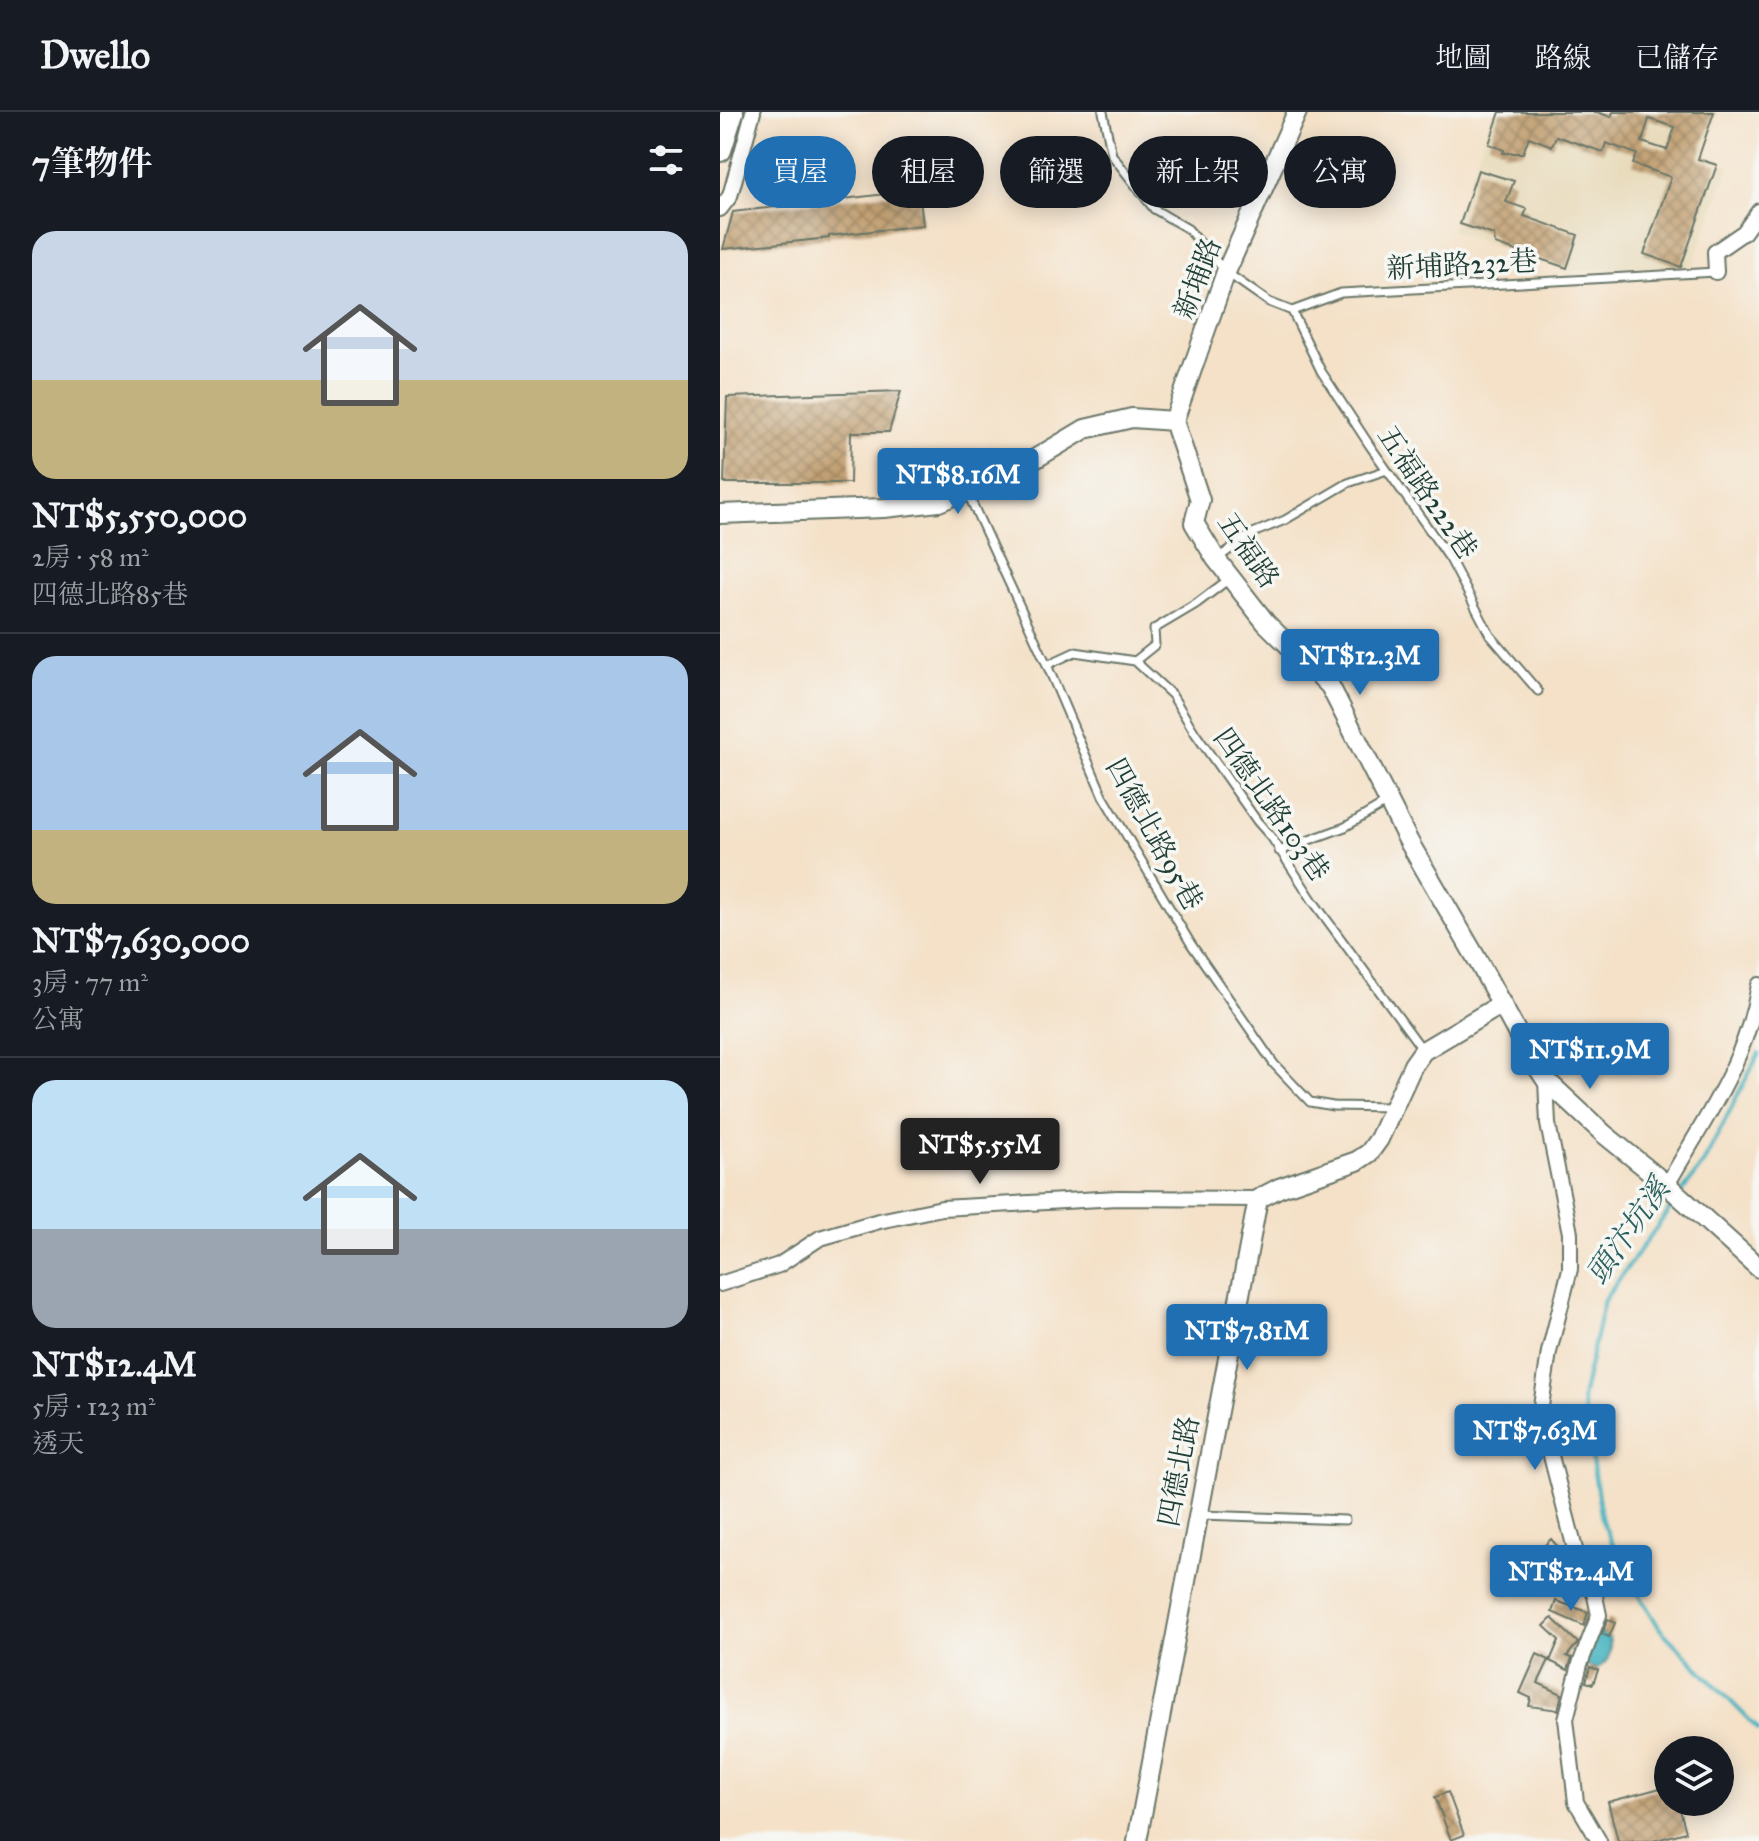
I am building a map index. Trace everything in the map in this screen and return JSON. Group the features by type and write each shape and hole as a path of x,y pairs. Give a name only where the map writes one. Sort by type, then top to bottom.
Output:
{"street":[{"path":"720,209 730,196 753,112"},
{"name":"新埔路","path":"1174,421 1226,272 1297,112"},
{"path":"1716,272 1715,252 1744,232 1759,211"},
{"path":"722,513 884,508 939,502 1023,466 1085,429 1132,418 1174,421"},
{"name":"五福路","path":"1174,421 1200,500 1194,523 1216,559 1266,623 1330,686 1388,802 1546,1080 1759,1268"},
{"path":"1667,1185 1730,1077 1753,1021 1759,985"},
{"path":"720,1284 779,1265 820,1238 879,1221 942,1208 1117,1198 1258,1199 1279,1188 1357,1161 1369,1153 1423,1051 1502,1004"},
{"path":"1546,1080 1548,1124 1570,1233 1570,1269 1549,1352 1540,1413 1576,1553 1595,1596 1599,1615 1580,1664 1566,1719 1576,1802 1599,1841"},
{"name":"四德北路","path":"1137,1841 1258,1199"}],"lane":[{"path":"1103,112 1112,155 1154,209 1188,229 1226,272 1269,302 1292,311"},
{"name":"新埔路232巷","path":"1292,311 1341,293 1716,272"},
{"name":"五福路222巷","path":"1292,311 1321,371 1450,559 1490,635 1538,691"},
{"path":"1216,559 1253,533 1285,520 1348,483 1387,470"},
{"name":"四德北路95巷","path":"966,490 1047,665 1103,796 1191,944 1274,1064 1310,1102 1333,1106 1392,1107"},
{"path":"1047,665 1075,652 1135,661 1155,645 1154,629 1231,578"},
{"name":"四德北路103巷","path":"1135,661 1172,695 1257,821 1423,1051"},
{"path":"1279,851 1345,827 1388,802"},
{"path":"1198,1515 1345,1520"}],"shaded area":[{"path":"1493,112 1602,112 1609,115 1611,112 1719,112 1703,155 1729,166 1692,267 1567,271 1451,230"}],"water":[{"path":"1597,1631 1609,1637 1610,1647 1607,1660 1596,1669 1585,1665"}],"building":[{"path":"1500,112 1597,112 1611,117 1613,112 1714,112 1698,159 1717,165 1681,267 1644,254 1671,177 1633,164 1637,154 1606,143 1603,152 1556,136 1552,146 1529,137 1523,153 1503,153 1504,150 1489,144","holes":["1649,119 1675,127 1667,150 1642,142"]},
{"path":"1478,170 1514,181 1506,202 1527,209 1524,216 1578,235 1567,268 1495,244 1494,235 1460,224"},
{"path":"872,196 872,208 921,208 923,225 723,249 733,212 767,208 856,208 856,197"},
{"path":"901,391 889,432 851,432 850,483 724,483 727,397"},
{"path":"1551,1539 1567,1557 1540,1584 1526,1571 1542,1555 1539,1551"},
{"path":"1556,1601 1588,1612 1584,1626 1552,1612"},
{"path":"1552,1618 1578,1643 1567,1656 1572,1658 1568,1670 1550,1661 1559,1640 1544,1626"},
{"path":"1608,1619 1615,1623 1609,1637 1602,1634"},
{"path":"1537,1654 1549,1660 1538,1683 1562,1694 1558,1710 1529,1706 1531,1698 1520,1693"},
{"path":"1590,1667 1598,1670 1593,1684 1586,1682"},
{"path":"1654,1790 1654,1816 1682,1816 1686,1832 1653,1841 1618,1841 1608,1802"},
{"path":"1448,1792 1464,1835 1451,1840 1435,1797"}],"waterway":[{"name":"頭汴坑溪","path":"1682,1192 1703,1164 1759,1053"},
{"name":"頭汴坑溪","path":"1677,1199 1604,1300 1582,1399 1602,1521 1628,1576 1660,1629 1759,1730"}]}
